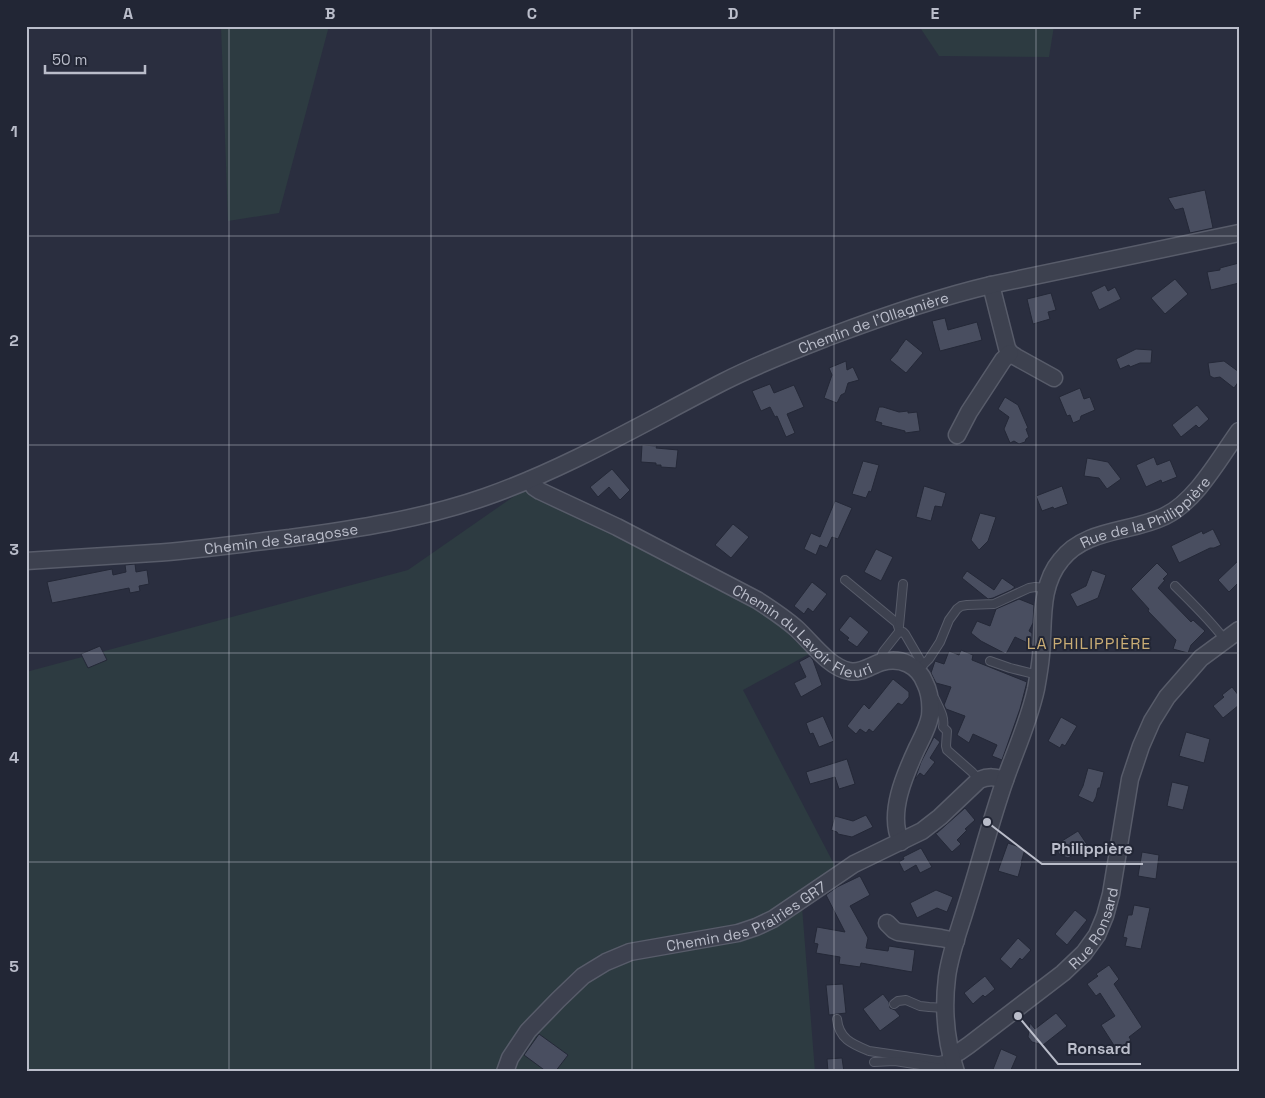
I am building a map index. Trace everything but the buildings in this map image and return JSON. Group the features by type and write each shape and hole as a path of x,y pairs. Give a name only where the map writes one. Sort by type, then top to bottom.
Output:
{"street":[{"name":"Chemin de l'Ollagnière","path":"530,480 573,460 726,381 794,351 886,316 954,294 991,285 1239,233"},
{"path":"991,285 1007,348 1010,353 1054,378"},
{"path":"957,436 969,412 1003,360 1010,353"},
{"name":"Rue de la Philippière","path":"1046,588 1051,574 1058,563 1081,543 1096,536 1150,522 1177,509 1201,485 1239,431"},
{"name":"Chemin de Saragosse","path":"26,561 216,547 389,523 433,513 530,480"},
{"name":"Chemin du Lavoir Fleuri","path":"530,480 540,491 617,527 757,600 778,613 829,660 842,668 856,672 883,662 895,660 907,662 921,668"},
{"path":"953,1063 946,1027 947,976 1005,780 1032,707 1041,657 1046,588"},
{"name":"Rue Ronsard","path":"953,1063 959,1052 1063,973 1084,953 1097,935 1106,916 1130,779 1140,746 1152,721 1167,697 1202,658 1239,630"},
{"path":"901,842 898,836 895,816 898,800 911,761 933,733 929,696 921,668"},
{"path":"979,780 992,777 1005,780"},
{"name":"Chemin des Prairies GR7","path":"505,1072 510,1058 528,1031 583,976 606,962 630,952 738,934 756,928 773,919 854,864 922,831 940,817 979,780"},
{"path":"887,923 898,932 956,942"}],"lane":[{"path":"845,580 905,634 921,668 940,642 953,614 961,606 994,604 1029,588 1046,588"},
{"path":"883,662 883,652 900,629 903,584"},
{"path":"1175,586 1218,630 1225,640"},
{"path":"990,661 1038,675"},
{"path":"933,733 947,731 946,746 948,750 979,780"},
{"path":"894,1004 898,1001 906,1000 920,1006 946,1008"},
{"path":"837,1019 841,1034 859,1047 869,1051 953,1063"},
{"path":"874,1062 895,1061 940,1068 953,1063"}],"shaded area":[{"path":"221,26 329,26 279,213 228,221"},
{"path":"919,26 1054,26 1049,57 939,56"},
{"path":"523,490 756,603 809,654 743,690 835,866 801,894 815,1072 26,1072 26,672 408,570"}],"place":[{"name":"Philippière","path":"987,822"},
{"name":"Ronsard","path":"1018,1016"}],"district":[{"name":"LA PHILIPPIÈRE","path":"1089,643"}]}
